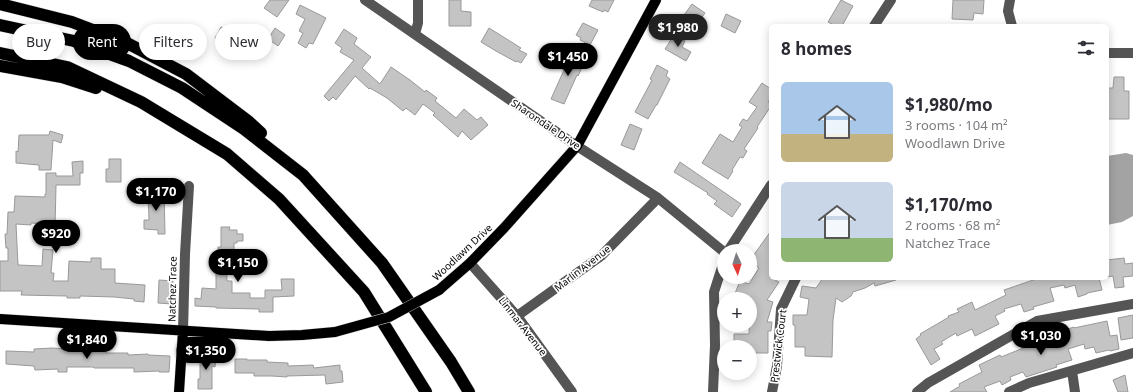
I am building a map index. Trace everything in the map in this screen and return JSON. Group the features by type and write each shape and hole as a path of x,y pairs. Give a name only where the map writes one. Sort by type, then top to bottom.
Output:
{"highway":[{"path":"0,4 72,22 127,43 186,74 254,126 277,146 382,263 451,362 469,392"},
{"path":"0,24 74,41 129,61 182,88 244,129 303,174"},
{"path":"0,53 67,67 141,102 227,154 279,199 364,292 426,392"},
{"path":"0,66 62,77 141,102"}],"main road":[{"name":"Woodlawn Drive","path":"0,319 269,336 335,332 389,317 439,290 470,263 504,228 577,146 656,0"},
{"name":"Natchez Trace","path":"179,392 183,331"}],"street":[{"name":"Sharondale Drive","path":"365,0 577,146 658,198 717,246"},
{"path":"415,34 418,23 418,0"},
{"path":"875,24 891,0"},
{"path":"1010,0 1008,11 1011,24"},
{"path":"1109,53 1133,53"},
{"name":"Natchez Trace","path":"183,331 189,186"},
{"path":"733,244 769,188"},
{"name":"Marlin Avenue","path":"517,316 601,256 658,198"},
{"name":"Linmar Avenue","path":"470,263 517,316 572,392"},
{"name":"Prestwick Court","path":"772,392 777,366 781,309 795,280"},
{"path":"713,392 715,345 714,292 717,283"},
{"path":"917,392 928,383 1037,321 1133,304"},
{"path":"1009,392 1029,383 1133,353"},
{"path":"1072,371 1075,392"}],"shaded area":[{"path":"1126,153 1133,155 1133,216 1122,222 1109,225 1109,156"}],"building":[{"path":"270,0 289,0 277,17 264,8"},
{"path":"449,0 461,0 461,11 471,12 471,26 449,26"},
{"path":"592,0 614,0 608,12 604,10 603,12 589,6"},
{"path":"841,0 853,6 843,24 832,24 828,22"},
{"path":"953,0 984,0 983,14 974,13 973,20 952,19"},
{"path":"692,4 705,13 697,24 684,15"},
{"path":"300,5 326,18 313,44 309,43 306,48 298,43 303,33 299,31 305,19 296,14"},
{"path":"726,14 741,21 735,33 721,26"},
{"path":"583,23 598,30 590,45 580,40 581,38 576,35"},
{"path":"275,28 285,35 278,46 272,42 272,33"},
{"path":"489,28 521,48 519,50 527,54 521,63 516,62 481,42"},
{"path":"344,29 357,38 354,44 371,57 362,68 380,84 391,67 425,92 426,90 437,98 435,101 456,118 464,109 477,120 481,117 488,125 471,140 462,131 458,137 433,115 435,113 423,104 415,115 406,108 403,111 387,98 370,88 369,89 355,76 336,100 333,97 329,101 324,96 354,60 340,52 342,48 335,43"},
{"path":"674,35 685,41 682,47 691,52 686,61 665,49"},
{"path":"569,52 586,59 564,104 551,99 564,70 562,69"},
{"path":"657,65 668,71 666,76 670,79 648,119 635,112 652,80 650,79"},
{"path":"1114,77 1124,77 1124,91 1129,91 1129,119 1109,119 1109,88 1113,88"},
{"path":"762,83 769,88 769,109 744,149 747,151 743,158 740,157 728,179 702,163 720,134 733,142 742,127 739,125 743,119 747,121 757,107 749,102"},
{"path":"630,124 642,129 634,150 621,145"},
{"path":"50,131 63,135 61,143 53,140 51,170 39,170 39,165 16,163 16,151 18,152 19,135 49,135"},
{"path":"109,159 121,159 121,182 106,182 106,169 109,169"},
{"path":"83,161 83,173 80,173 80,185 56,185 55,229 47,229 47,224 16,224 18,265 42,266 43,249 53,250 51,273 54,273 53,281 68,281 69,261 91,262 91,258 101,258 101,269 115,269 115,283 145,285 144,302 134,301 134,299 114,297 80,296 80,298 67,298 67,296 21,295 22,291 0,291 0,261 8,261 8,248 6,248 5,234 7,234 8,212 14,212 15,196 45,197 46,173 56,173 56,176 73,176 72,162"},
{"path":"680,162 741,204 732,217 714,204 717,201 707,194 708,193 674,172"},
{"path":"148,190 164,190 165,234 158,234 158,230 144,229 144,220 149,220"},
{"path":"221,227 230,227 229,230 237,230 237,234 243,234 243,241 237,241 237,243 234,243 234,259 226,259 227,281 232,281 232,293 250,293 250,298 265,298 265,290 282,290 281,279 294,279 294,296 273,297 273,312 259,312 259,309 195,306 195,298 201,299 202,288 216,289 216,270 219,270 218,247 221,247"},
{"path":"769,234 769,280 779,282 767,300 773,302 767,322 772,322 771,331 768,331 768,353 757,353 757,340 734,340 734,334 749,334 749,332 757,332 757,292 736,292 739,284 757,284 757,271 759,268 757,267 757,250"},
{"path":"1124,258 1125,264 1133,263 1133,276 1123,277 1124,287 1115,288 1113,276 1109,277 1109,260"},
{"path":"159,280 173,281 172,304 158,303"},
{"path":"822,280 896,280 875,286 874,283 853,292 851,296 842,302 836,298 833,320 832,357 805,356 805,347 795,347 795,325 793,325 793,315 807,315 809,299 800,297 802,286 816,288"},
{"path":"1033,280 1100,280 1102,290 1087,293 1078,297 1075,285 1065,288 1064,285 1050,288 1054,301 1033,307 1034,309 1024,312 1021,304 1004,309 1005,311 995,316 999,324 975,336 972,329 957,336 956,333 941,342 943,344 934,349 940,359 931,365 916,339 921,335 920,334 949,317 948,316 959,312 957,309 972,302 975,310 1006,295 1004,290"},
{"path":"1133,315 1133,338 1121,340 1118,318"},
{"path":"1107,321 1110,336 1117,335 1119,349 1096,353 1094,347 1085,349 1084,344 1068,349 1072,360 1056,365 1057,367 1026,377 1023,372 1010,377 1011,380 1002,385 1000,381 984,387 987,392 950,392 960,386 959,384 982,372 979,365 1000,355 1001,357 1031,345 1029,342 1074,327"},
{"path":"34,349 68,349 68,351 106,351 106,353 128,353 128,355 148,354 170,356 169,372 134,372 134,368 67,367 67,372 58,372 58,369 35,370 34,366 6,364 6,351 34,352"},
{"path":"201,353 214,354 213,358 216,358 215,367 212,366 212,389 198,389"},
{"path":"235,359 267,360 267,362 288,363 288,366 313,365 314,368 340,365 343,382 326,384 325,375 287,377 254,376 254,373 235,373"},
{"path":"1125,375 1128,392 1118,392 1113,380"}]}
